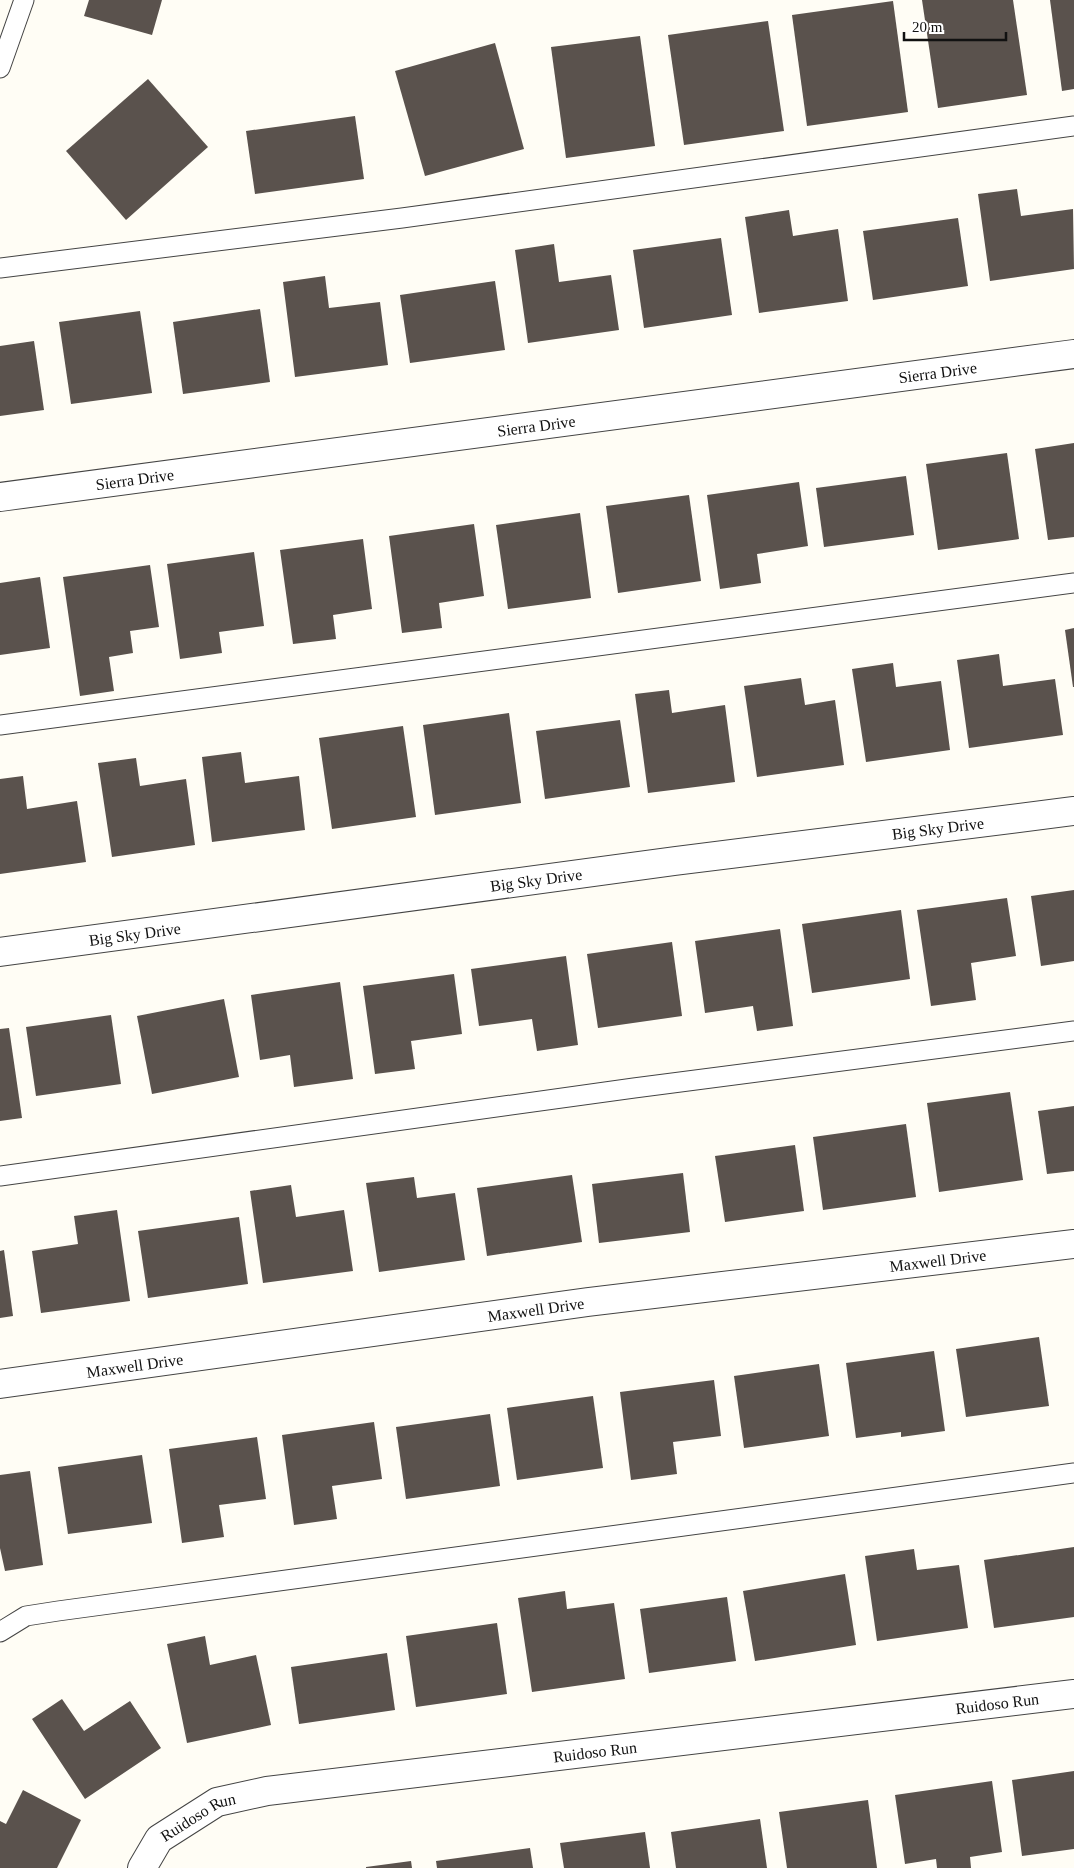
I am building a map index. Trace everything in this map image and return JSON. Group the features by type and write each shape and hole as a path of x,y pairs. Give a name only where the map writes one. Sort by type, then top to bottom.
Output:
{"street":[{"name":"Sierra Drive","path":"0,496 1074,354"},
{"name":"Big Sky Drive","path":"0,952 666,862 1074,810"},
{"name":"Maxwell Drive","path":"0,1384 588,1302 1074,1244"},
{"name":"Ruidoso Run","path":"142,1868 159,1840 217,1802 267,1791 1074,1694"}],"lane":[{"path":"0,68 24,0"},
{"path":"0,268 402,218 1074,126"},
{"path":"0,725 1074,583"},
{"path":"0,1176 634,1088 1074,1031"},
{"path":"0,1632 26,1616 58,1611 1074,1473"}],"building":[{"path":"89,0 162,0 152,35 84,16"},
{"path":"922,0 1013,0 1027,95 938,108"},
{"path":"1050,0 1074,0 1074,89 1062,91"},
{"path":"893,1 908,112 807,126 792,15"},
{"path":"768,21 784,131 684,145 668,35"},
{"path":"640,36 655,146 566,158 551,47"},
{"path":"495,43 524,149 425,176 395,71"},
{"path":"148,79 208,147 126,220 66,151"},
{"path":"355,116 364,179 255,194 246,131"},
{"path":"1017,189 1021,216 1073,209 1074,269 990,281 978,194"},
{"path":"789,210 793,236 838,229 848,301 759,313 745,217"},
{"path":"958,218 968,286 873,300 863,231"},
{"path":"721,238 732,315 644,328 633,250"},
{"path":"554,244 559,282 611,275 619,330 528,343 515,250"},
{"path":"325,276 329,308 380,302 388,365 295,377 283,282"},
{"path":"495,281 505,350 410,363 400,295"},
{"path":"260,309 270,382 183,394 173,322"},
{"path":"140,311 152,393 71,404 59,322"},
{"path":"34,341 44,410 0,416 0,346"},
{"path":"1074,443 1074,537 1048,540 1035,449"},
{"path":"1007,453 1019,539 938,550 926,464"},
{"path":"906,476 914,535 824,547 816,488"},
{"path":"799,482 808,546 757,554 761,583 720,589 707,495"},
{"path":"689,495 701,581 618,593 606,506"},
{"path":"580,513 591,598 508,609 496,525"},
{"path":"474,524 484,596 439,603 442,628 402,633 389,536"},
{"path":"363,539 372,609 333,615 336,639 293,644 280,550"},
{"path":"254,552 264,626 219,632 222,653 180,659 167,564"},
{"path":"150,565 159,627 130,631 133,653 109,657 114,691 80,696 63,577"},
{"path":"40,577 50,648 0,655 0,583"},
{"path":"1074,628 1074,687 1073,687 1065,630"},
{"path":"999,654 1003,686 1055,679 1063,735 969,748 957,660"},
{"path":"893,663 896,687 941,681 950,750 866,762 852,669"},
{"path":"801,678 805,705 835,700 844,765 757,777 744,686"},
{"path":"669,690 672,713 725,705 735,782 648,793 635,694"},
{"path":"509,713 521,803 435,815 423,725"},
{"path":"620,720 630,787 545,799 536,731"},
{"path":"403,726 416,817 332,829 319,738"},
{"path":"241,752 245,783 299,776 305,830 212,842 202,757"},
{"path":"136,758 140,786 186,779 195,845 112,857 98,763"},
{"path":"23,776 27,809 77,801 86,862 0,874 0,779"},
{"path":"1074,890 1074,961 1041,966 1031,896"},
{"path":"1007,898 1016,956 971,963 976,1000 931,1006 917,910"},
{"path":"901,910 910,979 812,993 802,924"},
{"path":"780,929 793,1026 757,1031 753,1006 705,1013 695,941"},
{"path":"672,942 682,1016 598,1028 587,954"},
{"path":"566,956 578,1045 537,1051 532,1019 479,1026 471,969"},
{"path":"454,974 462,1034 411,1041 415,1069 375,1074 363,986"},
{"path":"340,982 353,1079 294,1087 290,1055 260,1060 251,995"},
{"path":"224,999 239,1077 152,1094 137,1016"},
{"path":"111,1015 121,1084 36,1096 26,1027"},
{"path":"9,1028 22,1118 0,1121 0,1029"},
{"path":"1010,1092 1023,1180 939,1192 927,1103"},
{"path":"1074,1106 1074,1171 1047,1174 1038,1111"},
{"path":"906,1124 916,1197 823,1210 813,1137"},
{"path":"795,1145 804,1211 725,1222 715,1156"},
{"path":"683,1173 690,1232 599,1243 592,1184"},
{"path":"572,1175 582,1242 487,1256 477,1188"},
{"path":"414,1177 417,1198 455,1193 465,1260 379,1272 366,1183"},
{"path":"291,1185 296,1217 344,1210 353,1271 263,1283 250,1191"},
{"path":"117,1210 130,1301 41,1313 32,1251 78,1244 74,1216"},
{"path":"239,1217 248,1284 148,1298 138,1231"},
{"path":"4,1250 13,1316 0,1318 0,1251"},
{"path":"1039,1337 1049,1406 966,1417 956,1349"},
{"path":"934,1351 945,1431 901,1437 901,1432 856,1438 846,1363"},
{"path":"819,1364 829,1436 744,1448 734,1376"},
{"path":"714,1380 721,1436 673,1442 677,1474 631,1480 620,1392"},
{"path":"593,1396 603,1468 517,1480 507,1408"},
{"path":"490,1414 500,1486 406,1499 396,1427"},
{"path":"374,1422 382,1479 332,1486 337,1519 294,1525 282,1435"},
{"path":"257,1437 266,1499 219,1505 224,1537 182,1543 169,1449"},
{"path":"142,1455 152,1523 68,1534 58,1467"},
{"path":"30,1471 43,1565 5,1571 0,1548 0,1475"},
{"path":"1074,1547 1074,1617 994,1628 984,1560"},
{"path":"914,1549 917,1570 959,1565 968,1628 877,1641 865,1556"},
{"path":"845,1574 856,1645 755,1661 743,1591"},
{"path":"565,1591 567,1609 614,1603 625,1679 532,1692 518,1598"},
{"path":"727,1597 736,1661 649,1673 640,1609"},
{"path":"497,1623 507,1694 416,1707 406,1636"},
{"path":"205,1636 210,1665 256,1655 271,1725 187,1743 167,1644"},
{"path":"387,1653 395,1710 299,1724 291,1667"},
{"path":"62,1699 84,1731 130,1701 161,1748 85,1799 32,1719"},
{"path":"1074,1771 1074,1849 1022,1856 1012,1780"},
{"path":"992,1781 1002,1852 970,1857 971,1868 937,1868 936,1859 905,1864 895,1795"},
{"path":"23,1790 81,1820 57,1868 0,1868 0,1821 6,1824"},
{"path":"868,1800 877,1868 787,1868 779,1812"},
{"path":"760,1819 767,1868 676,1868 671,1832"},
{"path":"645,1832 650,1868 564,1868 560,1843"},
{"path":"530,1848 533,1868 437,1868 436,1861"},
{"path":"411,1861 412,1868 366,1868 366,1867"}]}
